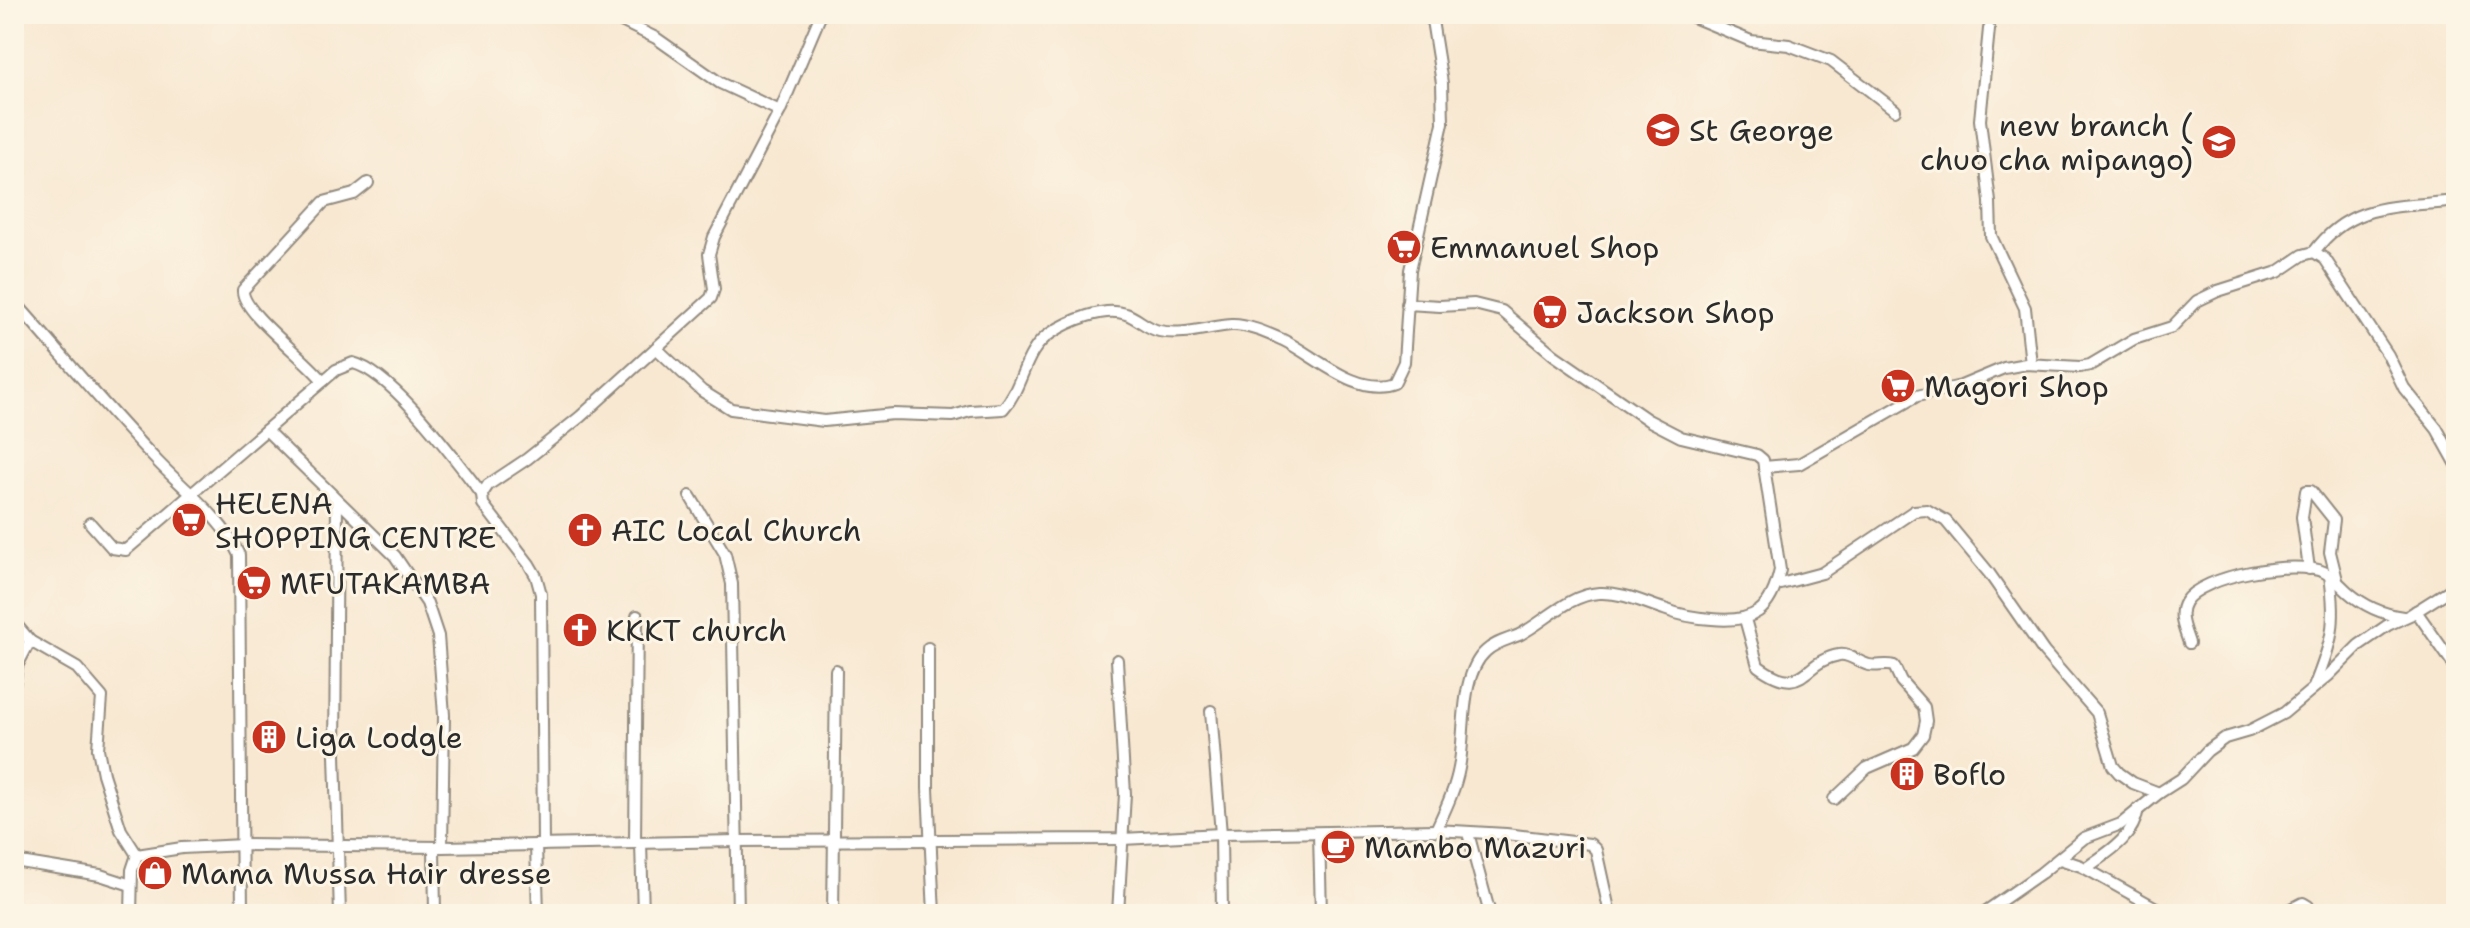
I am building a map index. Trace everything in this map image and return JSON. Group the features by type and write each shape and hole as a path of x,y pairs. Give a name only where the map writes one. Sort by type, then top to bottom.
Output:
{"street":[{"path":"607,14 656,38 712,78 780,111"},
{"path":"482,494 488,485 580,417 711,298 714,289 709,254 714,237 780,111 821,14"},
{"path":"656,348 702,391 731,409 824,421 893,414 945,416 1003,409 1016,390 1030,354 1040,342 1053,332 1080,320 1115,311 1158,331 1192,332 1241,325 1282,340 1346,377 1368,384 1389,385 1398,379 1404,362 1410,270 1443,123 1442,83 1431,14"},
{"path":"1686,14 1751,41 1789,45 1820,56 1844,70 1895,110"},
{"path":"1989,29 1980,120 1991,236 2025,308 2031,364"},
{"path":"323,381 294,349 262,323 244,300 243,290 324,202 354,194 368,183"},
{"path":"1764,467 1791,466 1808,460 1917,396 1961,386 2004,368 2031,364 2090,365 2134,339 2172,327 2197,301 2278,272 2303,255 2314,252 2325,238 2351,218 2387,207 2456,201"},
{"path":"2314,252 2325,259 2388,355 2404,388 2437,429 2456,463"},
{"path":"14,301 158,461 192,494 239,555 242,914"},
{"path":"1407,304 1474,304 1502,311 1554,355 1648,420 1681,437 1748,451 1763,460 1780,570 1777,585 1767,604 1745,619 1722,620 1686,615 1624,595 1599,593 1566,604 1518,635 1498,642 1485,652 1472,673 1459,769 1450,800 1436,830"},
{"path":"90,523 112,548 126,550 343,365 353,363 368,369 423,420 482,494 483,504 536,576 541,594 538,914"},
{"path":"266,430 395,556 427,603 433,618 438,636 444,715 435,914"},
{"path":"2309,569 2302,517 2306,491 2311,491 2334,520 2330,552 2335,618 2333,633 2313,689"},
{"path":"690,496 725,554 732,584 738,914"},
{"path":"337,500 337,846 340,914"},
{"path":"1777,585 1822,573 1914,511 1936,513 1989,573 2044,652 2092,707 2104,729 2113,766 2133,783 2159,793"},
{"path":"2189,643 2182,624 2182,611 2185,602 2202,587 2220,579 2275,570 2323,571 2362,603 2390,615 2405,617"},
{"path":"1982,914 2060,859 2084,838 2121,824 2181,779 2207,751 2225,738 2265,724 2284,713 2359,645 2456,586"},
{"path":"2416,611 2456,668"},
{"path":"637,616 638,843 643,914"},
{"path":"1745,619 1758,666 1770,675 1791,680 1841,655 1870,666 1891,665 1924,707 1926,721 1923,735 1913,748 1875,762 1834,799"},
{"path":"14,622 30,641 77,668 102,697 98,749 103,774 121,830 137,855 131,885 131,914"},
{"path":"14,686 17,666 30,641"},
{"path":"928,648 934,914"},
{"path":"1117,660 1125,794 1118,914"},
{"path":"833,914 836,670"},
{"path":"1211,711 1221,834 1222,914"},
{"path":"2086,868 2125,838 2132,829 2138,809"},
{"path":"137,855 182,848 243,845 438,847 736,841 1122,839 1436,830 1590,844 1596,850 1610,914"},
{"path":"1468,833 1490,914"},
{"path":"1319,834 1321,914"},
{"path":"2060,859 2086,868 2167,914"},
{"path":"14,861 100,875 131,885"},
{"path":"2282,914 2301,903 2308,906 2311,914"}],"place":[{"name":"St George","path":"1663,130"},
{"name":"new branch ( chuo cha mipango)","path":"2219,142"},
{"name":"Emmanuel Shop","path":"1404,247"},
{"name":"Jackson Shop","path":"1550,312"},
{"name":"Magori Shop","path":"1898,386"},
{"name":"HELENA SHOPPING CENTRE","path":"189,520"},
{"name":"AIC Local Church","path":"585,530"},
{"name":"MFUTAKAMBA","path":"254,583"},
{"name":"KKKT church","path":"580,630"},
{"name":"Liga Lodgle","path":"269,737"},
{"name":"Boflo","path":"1907,774"},
{"name":"Mambo Mazuri","path":"1338,847"},
{"name":"Mama Mussa Hair dresse","path":"155,873"}]}
